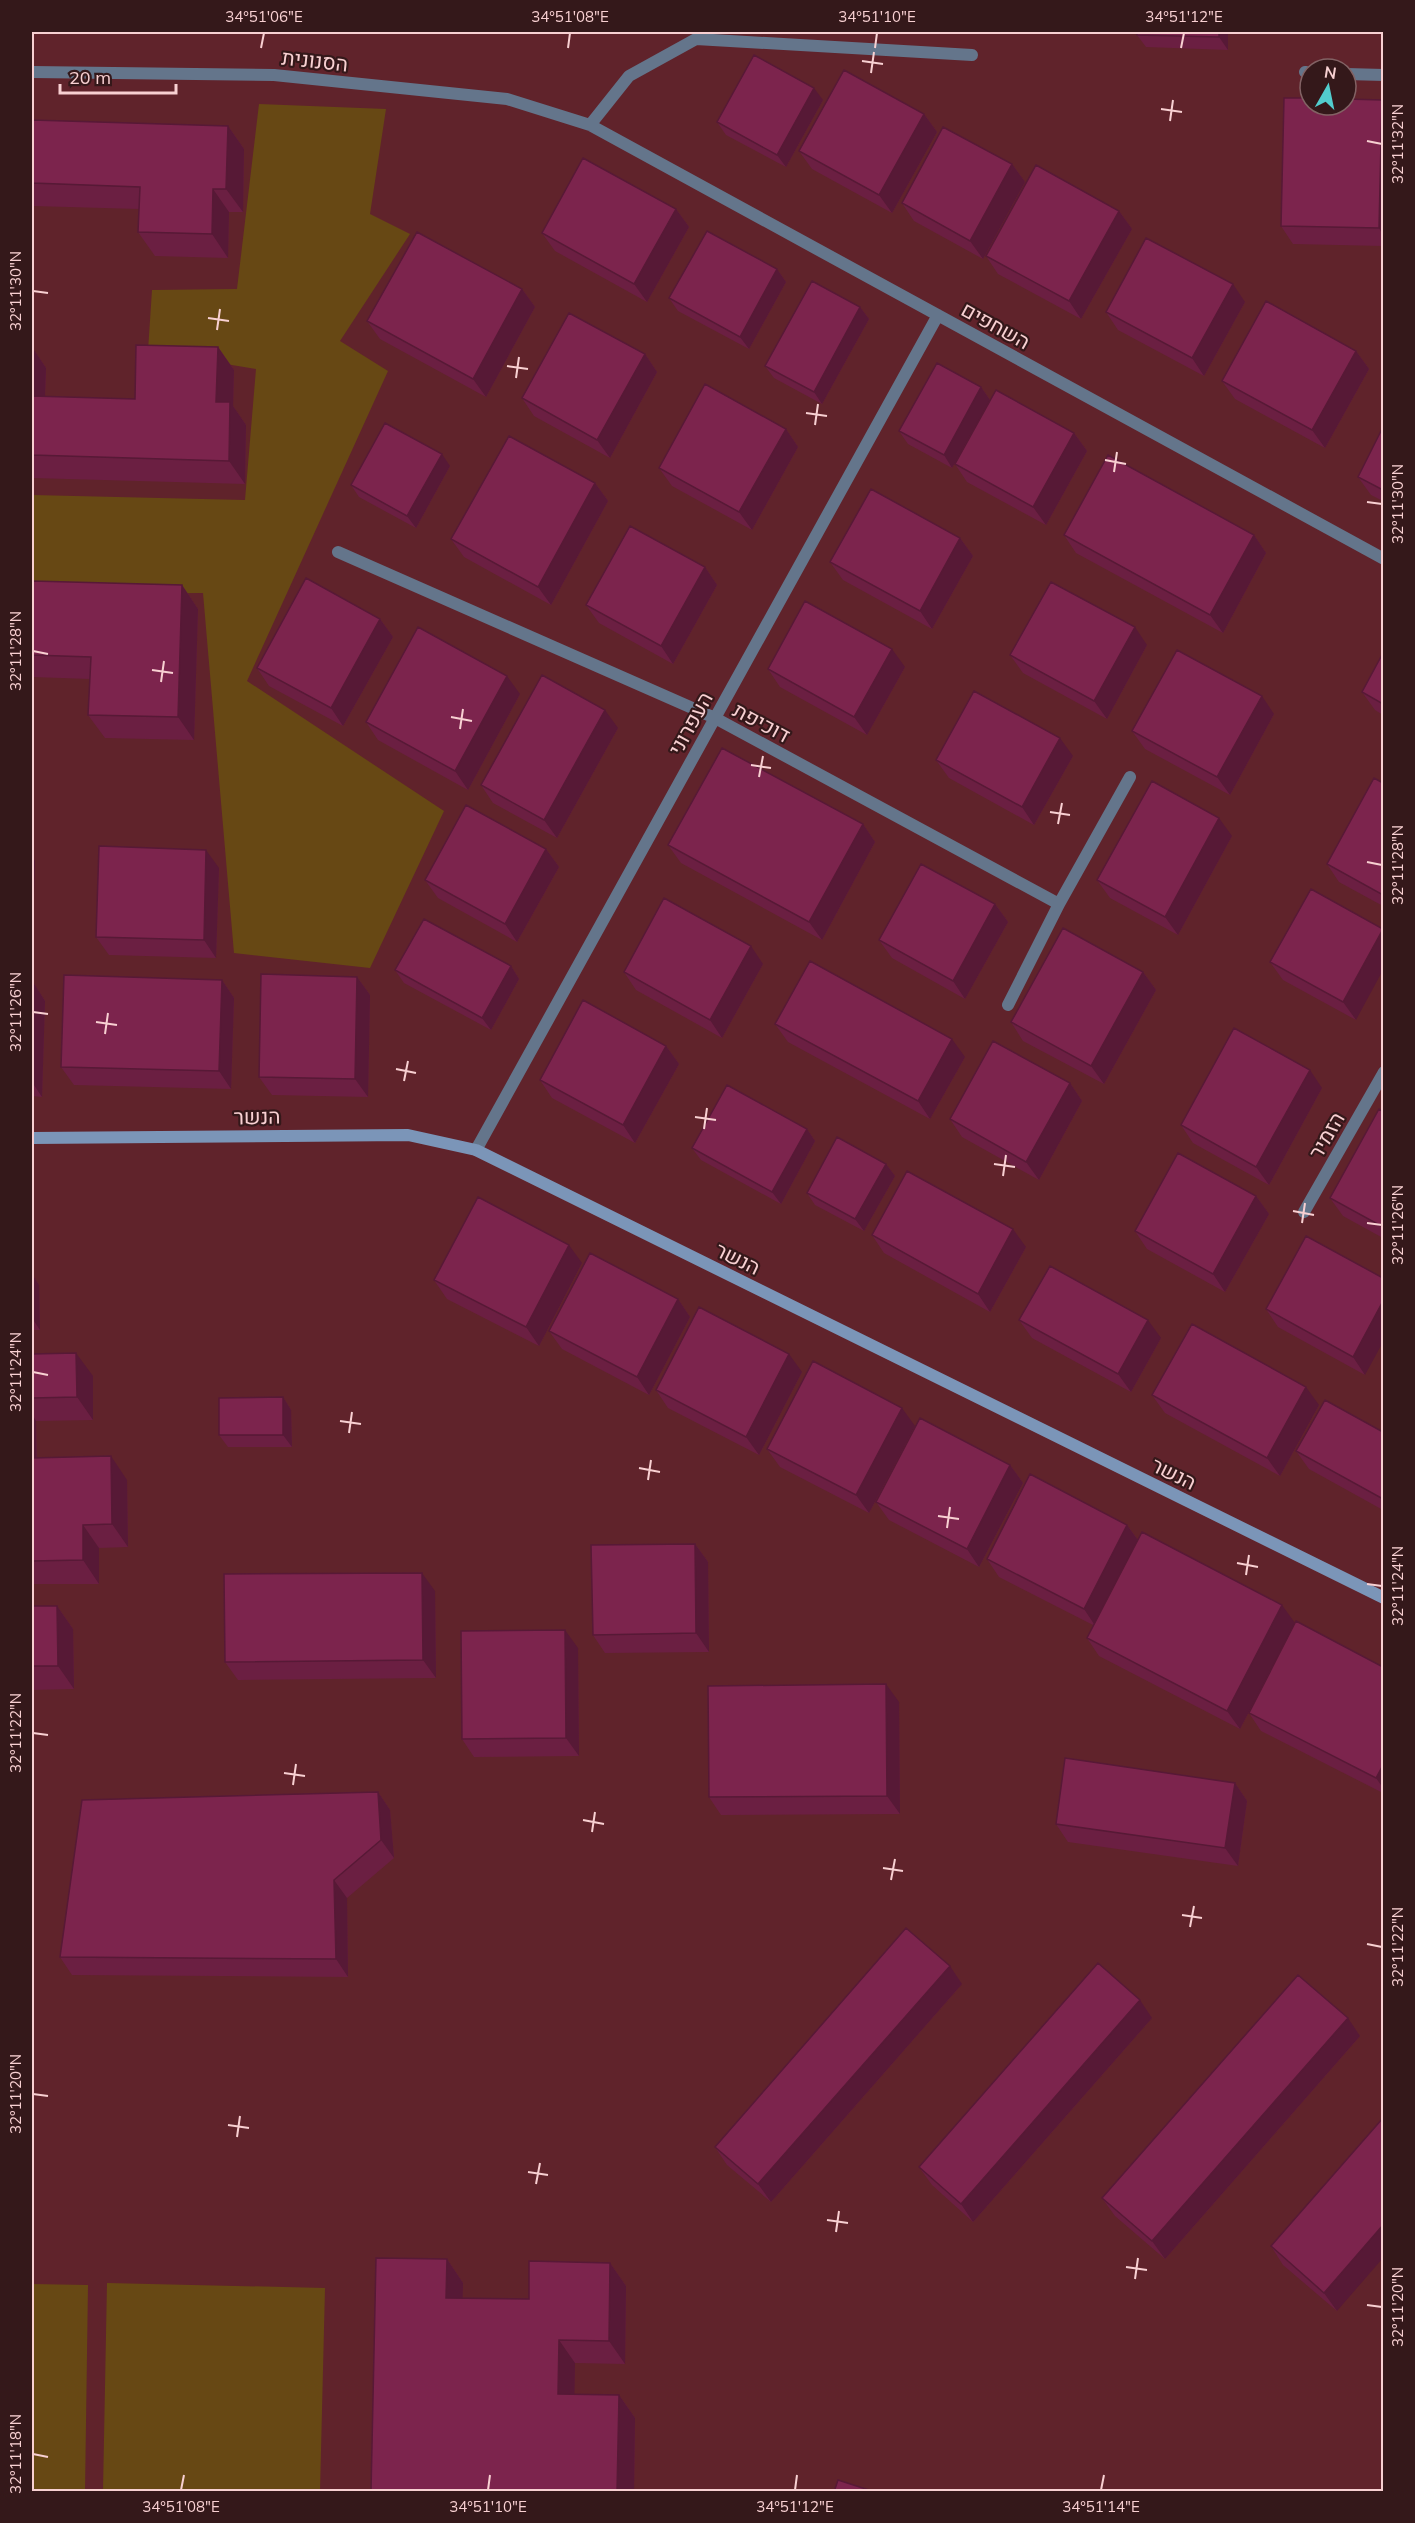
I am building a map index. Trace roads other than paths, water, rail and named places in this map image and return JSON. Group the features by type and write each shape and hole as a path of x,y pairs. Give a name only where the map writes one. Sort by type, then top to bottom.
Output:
{"street":[{"path":"591,125 628,76 696,39 972,55"},
{"name":"הסנונית","path":"32,72 274,75 507,99 591,125"},
{"path":"1358,74 1383,75"},
{"name":"השחפים","path":"591,125 1383,559"},
{"name":"העפרוני","path":"476,1150 938,315"},
{"name":"דוכיפת","path":"338,552 715,718 1059,904"},
{"path":"1008,1005 1059,904 1130,777"},
{"name":"הזמיר","path":"1304,1212 1383,1076"},
{"name":"הנשר","path":"32,1138 408,1135 476,1150 1383,1598"}]}
